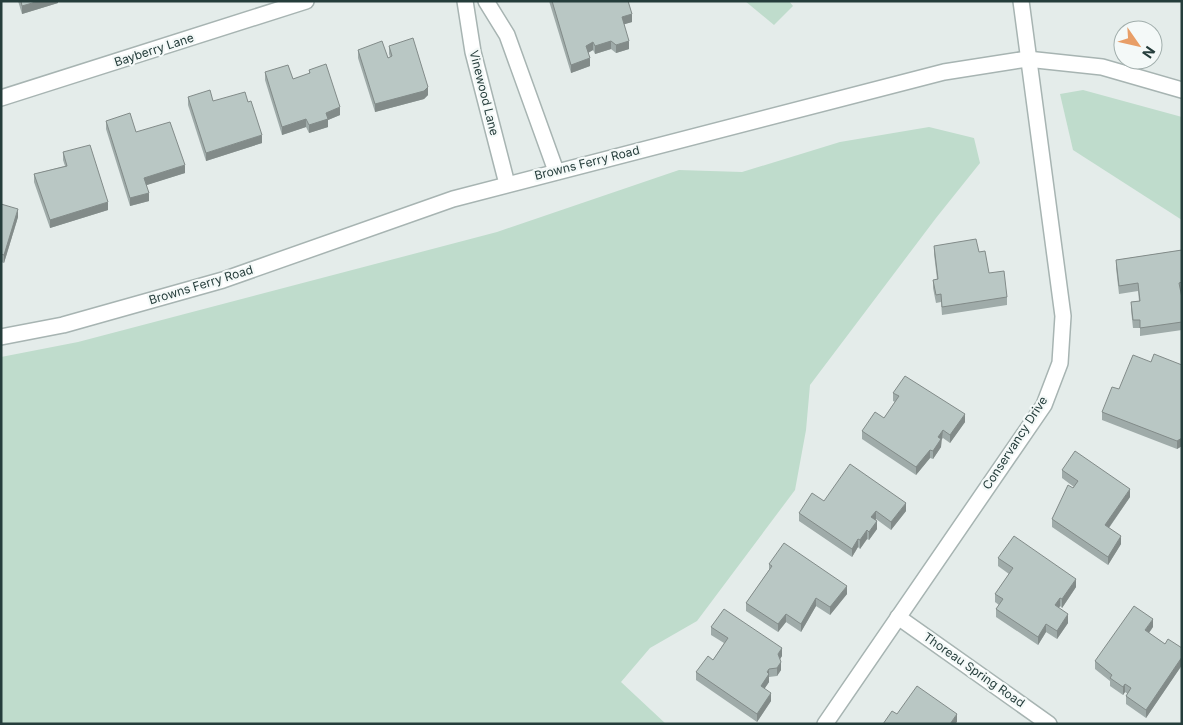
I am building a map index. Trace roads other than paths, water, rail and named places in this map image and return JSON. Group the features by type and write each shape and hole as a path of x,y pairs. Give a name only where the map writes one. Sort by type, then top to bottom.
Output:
{"street":[{"name":"Bayberry Lane","path":"1,98 306,1"},
{"name":"Vinewood Lane","path":"464,1 473,52 507,184"},
{"path":"486,1 507,35 556,171"},
{"name":"Conservancy Drive","path":"825,724 1044,404 1060,363 1063,316 1027,59 1021,1"},
{"name":"Browns Ferry Road","path":"1,337 63,325 223,280 453,199 944,72 1027,59 1102,67 1182,90"},
{"name":"Thoreau Spring Road","path":"898,617 1049,724"}]}
